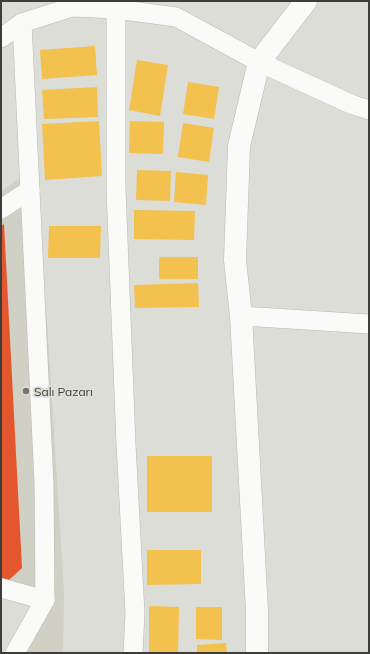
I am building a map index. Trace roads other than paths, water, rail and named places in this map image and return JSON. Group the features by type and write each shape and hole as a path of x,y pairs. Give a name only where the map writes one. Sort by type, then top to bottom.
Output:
{"street":[{"path":"258,653 257,603 241,316 235,260 239,146 260,62 306,1"},
{"path":"1,38 22,23 72,7 116,10 172,9 260,62 369,110"},
{"path":"116,10 116,189 135,613 133,653"},
{"path":"15,653 45,600 44,483 22,23"},
{"path":"1,209 30,190"},
{"path":"241,316 369,324"},
{"path":"1,588 45,600"}],"place":[{"name":"Salı Pazarı","path":"26,391"}]}
